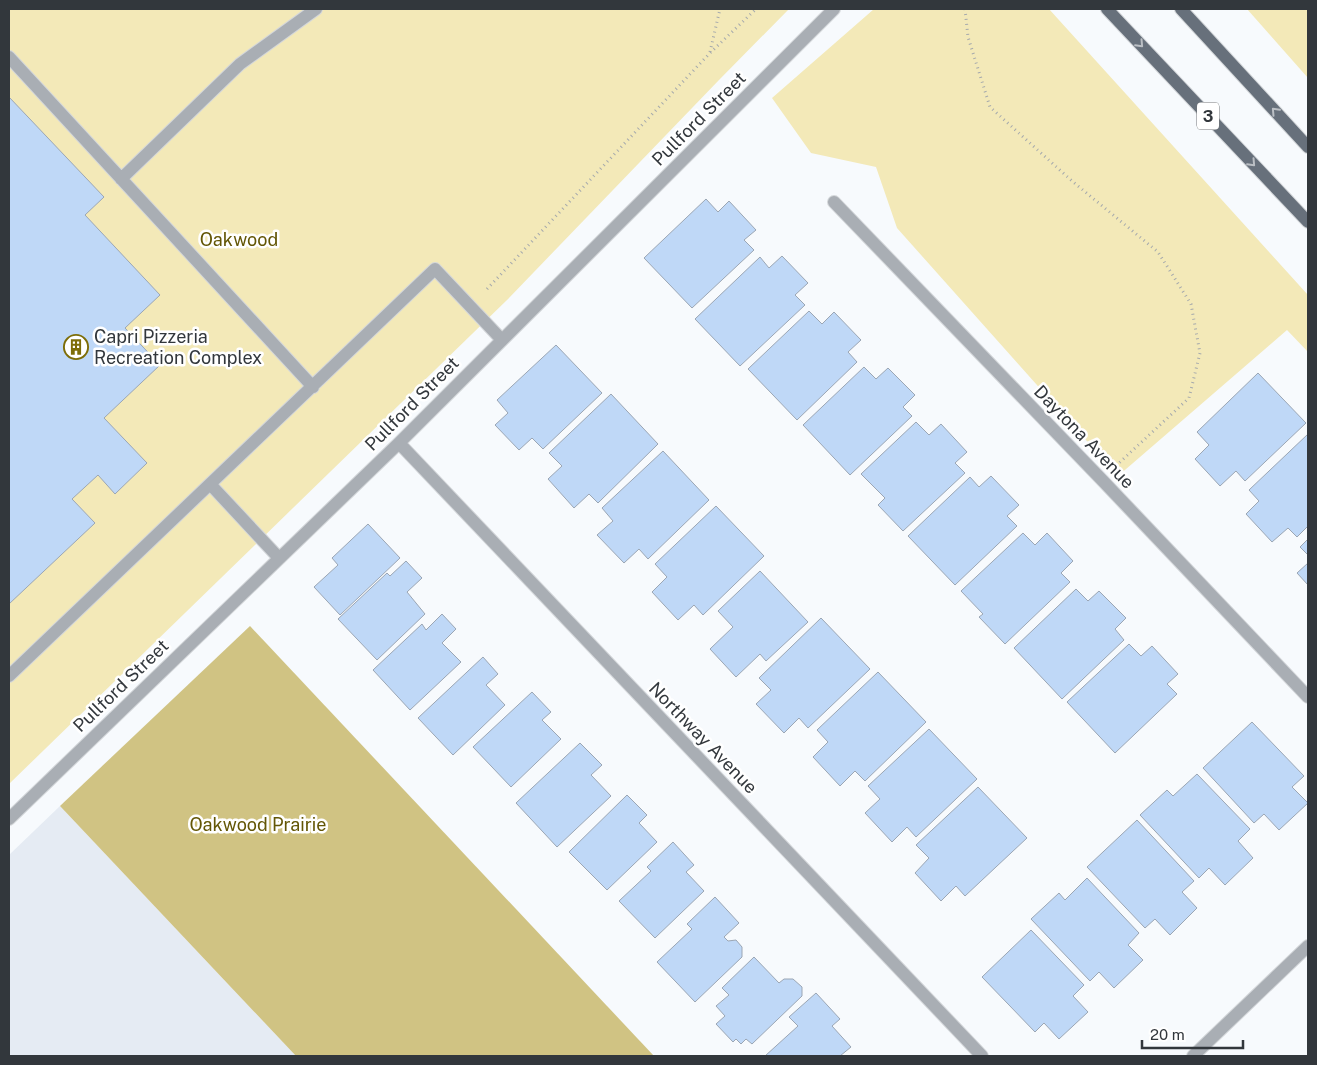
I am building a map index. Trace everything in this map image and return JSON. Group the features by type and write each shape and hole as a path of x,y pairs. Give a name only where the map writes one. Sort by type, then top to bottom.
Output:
{"main road":[{"name":"3","path":"1107,9 1308,222"},
{"path":"1181,9 1308,147"}],"street":[{"path":"121,179 240,64 316,9"},
{"name":"Pullford Street","path":"9,819 399,443 834,9"},
{"path":"9,57 312,386"},
{"name":"Daytona Avenue","path":"834,202 1308,697"},
{"path":"9,676 435,269 502,340"},
{"name":"Northway Avenue","path":"399,443 982,1056"},
{"path":"210,484 279,558"},
{"path":"1193,1056 1308,946"}],"path":[{"path":"710,53 720,9"},
{"path":"488,288 710,53 756,9"},
{"path":"965,9 968,37 990,107 1072,181 1158,252 1191,304 1200,353 1189,398 1117,465"}],"shaded area":[{"path":"60,806 296,1056 9,1056 9,855"}],"green space":[{"name":"Oakwood","path":"9,9 789,9 507,300 9,784"},
{"path":"874,9 1049,9 1308,295 1308,352 1287,330 1118,476 897,228 876,167 811,153 772,98"},
{"path":"1247,9 1308,9 1308,78"},
{"name":"Oakwood Prairie","path":"250,626 654,1056 296,1056 60,806"}],"building":[{"name":"Capri Pizzeria Recreation Complex","path":"9,97 104,197 85,215 160,295 125,328 160,365 104,418 147,463 115,494 98,475 72,499 95,523 9,604"},
{"path":"706,199 718,212 729,201 756,230 744,240 754,250 692,308 644,258"},
{"path":"782,256 808,283 795,295 805,305 740,366 695,319 760,257 769,268"},
{"path":"809,311 822,324 834,312 861,340 848,352 857,362 797,420 748,369"},
{"path":"556,345 602,393 543,449 532,438 519,450 495,425 508,413 497,400"},
{"path":"864,367 876,379 888,368 915,395 903,407 912,416 850,475 803,425"},
{"path":"1258,373 1306,423 1245,481 1236,471 1220,486 1195,459 1209,445 1197,432"},
{"path":"611,394 658,444 598,503 589,494 574,508 548,479 562,466 549,453"},
{"path":"916,422 929,435 941,424 967,452 955,463 965,473 903,531 878,505 885,498 861,474"},
{"path":"1308,434 1308,526 1297,537 1288,528 1272,542 1246,514 1259,501 1249,490"},
{"path":"663,451 709,500 648,559 639,549 624,563 597,535 613,521 602,508"},
{"path":"991,476 1019,505 1007,516 1017,526 955,585 908,536 970,477 979,487"},
{"path":"716,506 764,556 703,615 694,605 678,620 652,592 667,577 655,564"},
{"path":"368,524 400,558 340,615 314,587 338,565 332,558"},
{"path":"1023,533 1035,545 1047,533 1073,561 1061,573 1070,582 1005,644 979,617 983,614 961,591"},
{"path":"1308,539 1308,555 1300,547"},
{"path":"406,561 422,578 407,592 425,614 377,660 338,619 387,573 390,576"},
{"path":"1308,563 1308,585 1297,573"},
{"path":"760,571 808,622 766,661 760,654 736,677 710,649 733,627 718,611"},
{"path":"1076,589 1088,601 1099,591 1126,618 1115,629 1124,640 1062,699 1014,648"},
{"path":"442,614 456,629 442,643 461,662 410,710 373,670 422,624 426,630"},
{"path":"821,618 870,669 808,728 799,718 784,733 756,704 771,690 759,678"},
{"path":"1129,644 1141,656 1152,646 1178,674 1167,684 1177,694 1115,753 1067,702"},
{"path":"483,657 498,674 486,685 505,705 453,755 418,718"},
{"path":"878,672 926,722 865,781 855,771 840,786 813,757 828,742 817,730"},
{"path":"532,692 551,712 542,720 561,739 511,787 473,747"},
{"path":"1252,722 1304,776 1292,787 1308,803 1279,830 1264,814 1254,823 1203,768"},
{"path":"929,729 977,779 916,837 907,827 892,842 865,813 880,799 868,786"},
{"path":"580,743 602,765 591,775 611,796 557,847 516,803"},
{"path":"1197,774 1250,829 1238,841 1253,858 1225,885 1209,868 1199,878 1140,815 1167,790 1173,796"},
{"path":"978,787 1027,838 965,896 956,886 941,901 915,873 929,858 916,845"},
{"path":"627,795 647,815 639,823 657,842 607,890 569,852"},
{"path":"1137,820 1194,881 1182,892 1197,908 1170,935 1155,919 1145,928 1087,867"},
{"path":"673,842 694,865 686,872 704,891 655,938 619,901 651,871 647,867"},
{"path":"1087,878 1139,933 1128,945 1143,960 1114,988 1099,972 1090,981 1031,919 1059,893 1065,900"},
{"path":"715,897 739,923 724,937 728,941 736,940 742,947 742,957 695,1002 657,962 692,929 687,924"},
{"path":"1031,930 1084,985 1073,996 1088,1012 1059,1039 1044,1023 1035,1032 982,977"},
{"path":"754,957 779,983 784,979 793,979 802,987 802,996 752,1044 746,1039 741,1044 736,1039 733,1042 716,1024 725,1016 716,1006 729,995 722,988"},
{"path":"816,993 840,1019 832,1026 851,1047 840,1056 765,1056 798,1026 789,1017"}],"place":[{"name":"Capri Pizzeria Recreation Complex","path":"76,347"}]}
